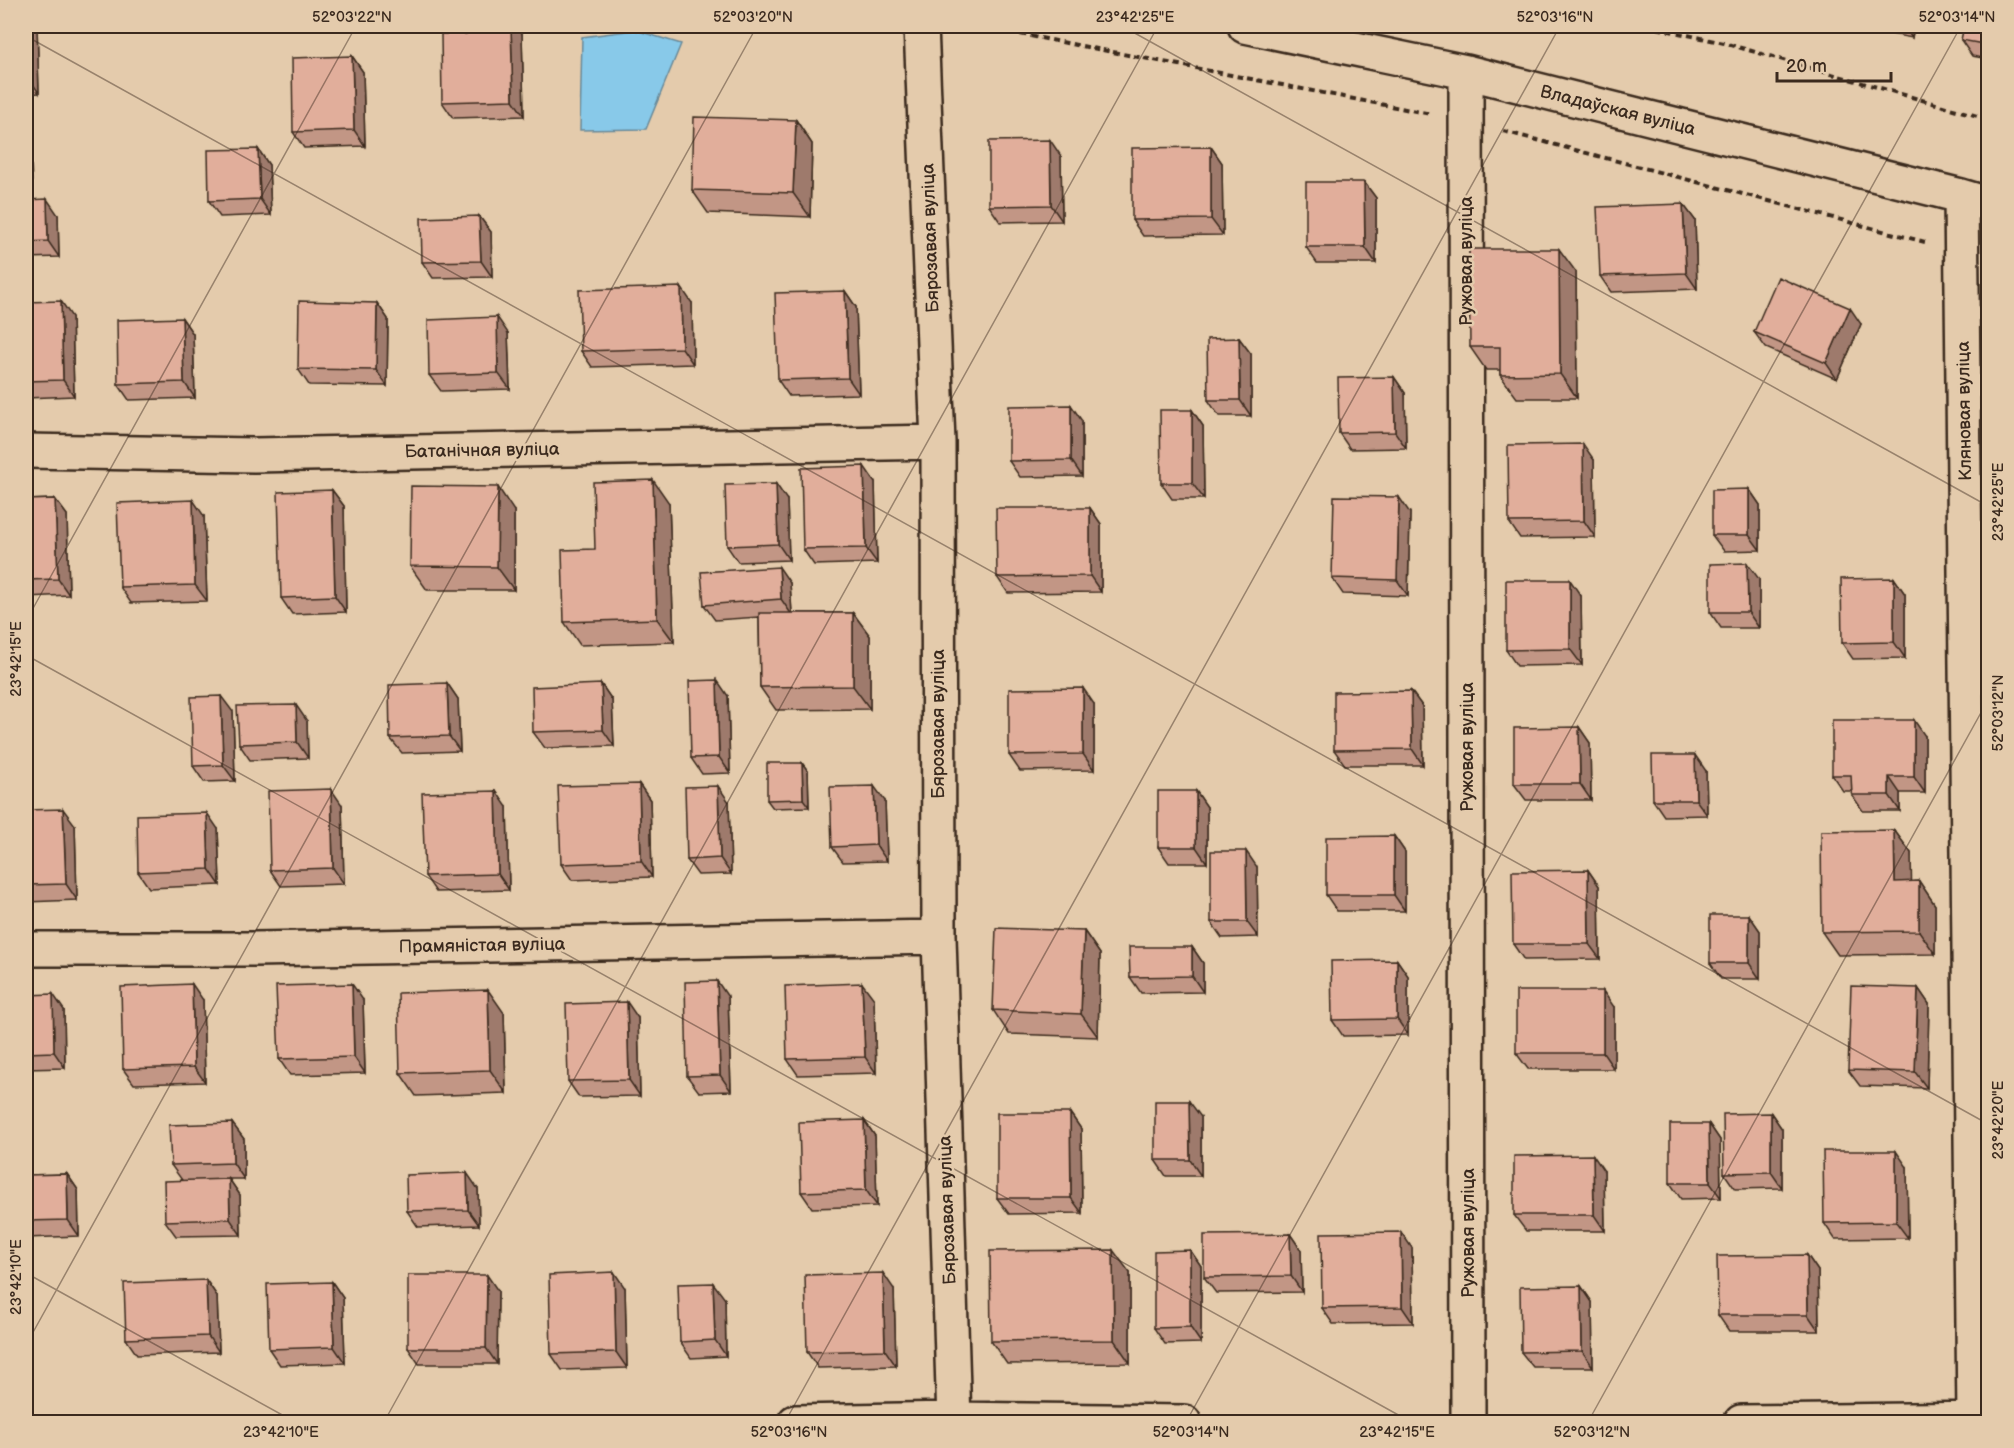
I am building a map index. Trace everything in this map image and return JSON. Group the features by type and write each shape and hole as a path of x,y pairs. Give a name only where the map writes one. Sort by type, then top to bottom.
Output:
{"street":[{"name":"Бярозавая вуліца","path":"921,26 938,442 939,937 953,1421"},
{"name":"Владаўская вуліца","path":"1245,26 1466,72 1975,200"},
{"name":"Ружовая вуліца","path":"1466,72 1468,1422"},
{"name":"Кляновая вуліца","path":"1975,200 1981,1419"},
{"name":"Батанічная вуліца","path":"26,451 254,455 938,442"},
{"name":"Прамяністая вуліца","path":"26,949 254,949 939,937"},
{"path":"1741,1422 1981,1419"},
{"path":"795,1422 1184,1422"}],"path":[{"path":"1647,26 1724,43 1989,119"}],"water":[{"path":"635,30 681,44 646,129 580,130 582,37"}],"building":[{"path":"26,26 28,77 26,77"},
{"path":"466,26 511,26 513,100 442,102 441,34 466,34"},
{"path":"1964,26 1989,26 1989,45 1961,40"},
{"path":"352,56 354,130 293,132 292,58"},
{"path":"694,117 796,120 793,193 692,190"},
{"path":"1050,140 1051,205 989,206 989,141"},
{"path":"1211,147 1211,219 1132,220 1132,148"},
{"path":"258,149 260,199 209,201 208,150"},
{"path":"1306,182 1364,182 1365,247 1306,247"},
{"path":"47,199 48,241 26,242 26,200"},
{"path":"1683,204 1686,273 1600,276 1597,207"},
{"path":"479,216 481,261 422,262 421,218"},
{"path":"1469,249 1559,249 1560,374 1500,375 1500,347 1470,347"},
{"path":"1778,277 1850,308 1826,363 1754,332"},
{"path":"681,287 682,348 581,351 579,290"},
{"path":"845,291 848,378 778,380 775,293"},
{"path":"61,301 63,380 26,381 26,302"},
{"path":"299,301 377,303 376,370 298,369"},
{"path":"497,317 498,373 429,375 428,320"},
{"path":"182,318 184,382 118,384 117,320"},
{"path":"1239,338 1240,400 1208,400 1207,339"},
{"path":"1394,377 1395,432 1339,433 1338,378"},
{"path":"1071,405 1071,460 1009,461 1009,406"},
{"path":"1160,410 1192,410 1192,483 1161,483"},
{"path":"1583,444 1584,521 1509,522 1508,445"},
{"path":"864,466 866,548 803,549 801,468"},
{"path":"653,480 657,619 564,622 562,550 595,549 593,482"},
{"path":"776,484 778,544 727,546 725,485"},
{"path":"411,486 498,487 497,567 410,566"},
{"path":"1749,489 1749,535 1712,535 1712,490"},
{"path":"332,490 335,596 281,598 278,492"},
{"path":"1334,496 1399,497 1397,580 1332,578"},
{"path":"55,499 58,579 26,580 26,500"},
{"path":"193,500 195,585 120,587 117,503"},
{"path":"996,508 1090,508 1090,576 997,577"},
{"path":"1747,563 1748,612 1710,612 1710,564"},
{"path":"779,567 781,599 704,605 701,572"},
{"path":"1894,578 1894,642 1842,643 1841,579"},
{"path":"1506,580 1570,580 1570,649 1506,650"},
{"path":"759,613 853,613 853,686 760,687"},
{"path":"717,680 719,757 691,758 689,681"},
{"path":"447,683 449,736 390,738 389,685"},
{"path":"601,684 603,730 533,732 532,687"},
{"path":"1083,688 1083,754 1009,755 1009,689"},
{"path":"1411,691 1412,749 1334,750 1334,692"},
{"path":"221,696 223,765 193,766 191,697"},
{"path":"296,705 297,742 239,744 237,706"},
{"path":"1832,720 1914,720 1914,777 1889,777 1889,795 1852,795 1851,775 1832,775"},
{"path":"1579,727 1580,784 1514,784 1514,728"},
{"path":"1652,755 1695,755 1696,800 1653,800"},
{"path":"767,763 802,763 803,799 767,800"},
{"path":"639,784 641,861 561,864 558,786"},
{"path":"718,786 720,858 687,860 685,787"},
{"path":"874,786 876,845 832,847 830,787"},
{"path":"331,789 333,868 270,870 268,791"},
{"path":"496,791 498,874 425,876 422,793"},
{"path":"1158,791 1196,791 1196,847 1158,847"},
{"path":"63,809 66,884 26,885 26,810"},
{"path":"207,813 209,869 138,872 137,815"},
{"path":"1894,830 1895,882 1919,881 1919,931 1822,932 1821,831"},
{"path":"1394,836 1394,895 1326,895 1326,837"},
{"path":"1211,851 1246,851 1247,922 1211,922"},
{"path":"1588,870 1589,944 1513,944 1512,871"},
{"path":"1710,915 1749,915 1749,963 1710,963"},
{"path":"996,928 1084,931 1081,1014 993,1010"},
{"path":"1129,947 1192,947 1192,976 1130,977"},
{"path":"1397,960 1397,1019 1332,1020 1331,961"},
{"path":"717,981 720,1075 687,1076 685,982"},
{"path":"862,983 865,1057 787,1059 785,986"},
{"path":"192,984 194,1067 123,1069 121,987"},
{"path":"352,984 354,1057 279,1059 276,986"},
{"path":"1851,986 1918,988 1915,1072 1848,1070"},
{"path":"488,990 490,1070 400,1073 398,993"},
{"path":"1516,991 1603,991 1603,1053 1516,1053"},
{"path":"53,994 54,1052 26,1053 26,995"},
{"path":"627,1002 629,1080 568,1081 566,1004"},
{"path":"1155,1101 1189,1101 1190,1160 1155,1160"},
{"path":"997,1113 1070,1113 1071,1198 997,1198"},
{"path":"1771,1113 1771,1172 1724,1173 1723,1114"},
{"path":"864,1120 866,1190 801,1192 799,1122"},
{"path":"232,1123 233,1163 171,1165 169,1125"},
{"path":"1670,1124 1709,1124 1710,1183 1670,1183"},
{"path":"1823,1151 1896,1151 1896,1222 1824,1223"},
{"path":"1593,1155 1594,1215 1514,1215 1514,1156"},
{"path":"467,1173 468,1210 407,1211 406,1175"},
{"path":"67,1174 68,1220 26,1221 26,1175"},
{"path":"229,1179 230,1219 165,1221 164,1181"},
{"path":"1401,1232 1402,1307 1322,1308 1321,1233"},
{"path":"1290,1234 1291,1276 1204,1277 1204,1235"},
{"path":"1113,1250 1114,1340 991,1341 990,1251"},
{"path":"1190,1250 1190,1327 1154,1328 1154,1251"},
{"path":"1807,1255 1808,1315 1718,1315 1717,1256"},
{"path":"614,1272 616,1352 551,1354 549,1275"},
{"path":"883,1273 885,1350 807,1352 805,1275"},
{"path":"408,1275 487,1275 486,1348 408,1348"},
{"path":"206,1280 208,1336 126,1339 124,1283"},
{"path":"332,1282 334,1347 269,1349 267,1284"},
{"path":"713,1283 715,1340 680,1342 678,1284"},
{"path":"1581,1286 1582,1351 1521,1352 1520,1287"}]}
